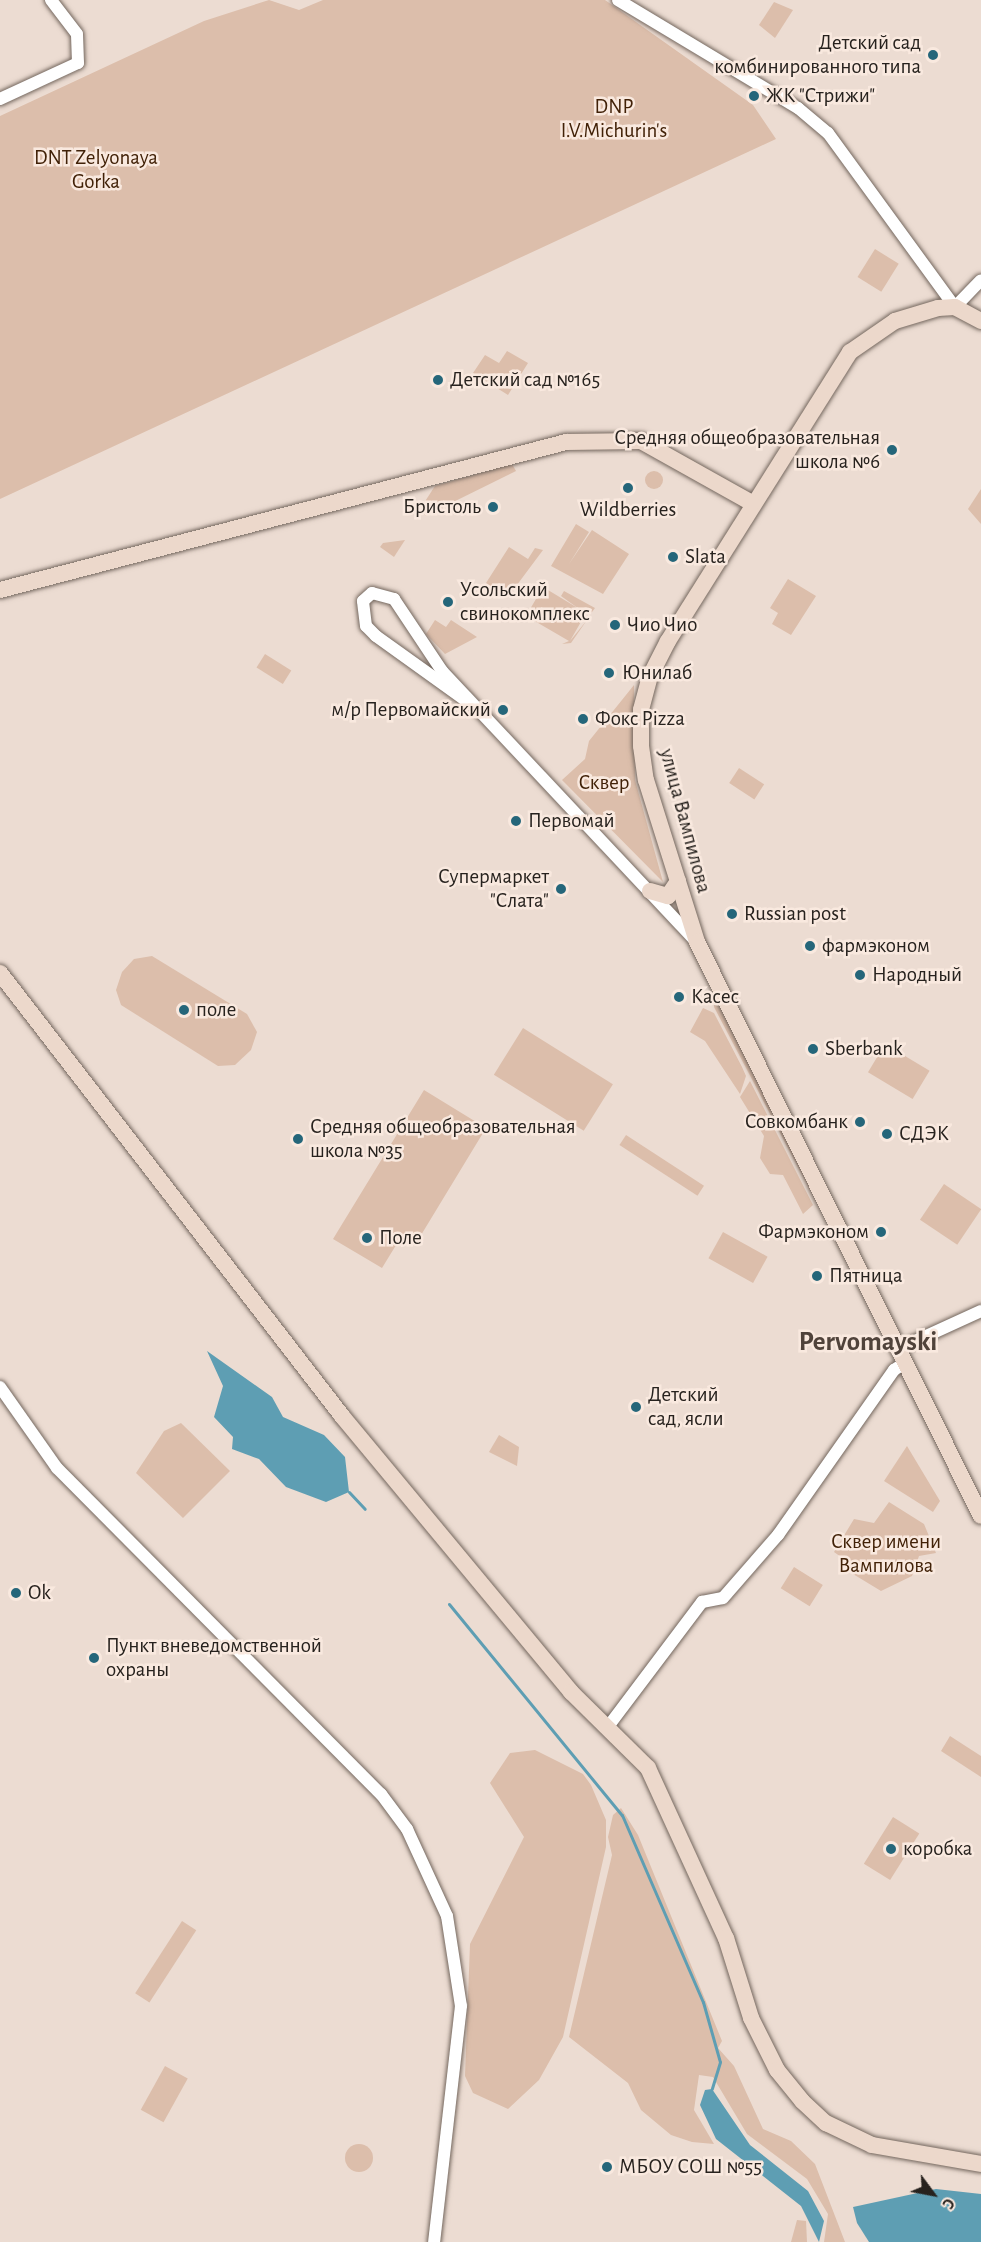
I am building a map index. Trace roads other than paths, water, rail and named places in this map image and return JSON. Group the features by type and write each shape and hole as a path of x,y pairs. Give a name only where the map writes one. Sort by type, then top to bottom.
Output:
{"street":[{"path":"0,99 78,63 77,34 51,0"},
{"path":"618,0 798,108 828,133 955,307 981,321"},
{"path":"955,307 981,280"},
{"name":"улица Вампилова","path":"955,307 895,321 850,352 752,503 663,651 641,710 646,780 697,942 981,1516"},
{"path":"0,590 566,442 641,441 752,503"},
{"path":"475,707 376,636 366,626 363,601 372,593 394,599 437,665 697,942"},
{"path":"650,891 668,896 678,881"},
{"path":"0,973 342,1416 571,1692 648,1768 726,1938 751,2018 777,2070 802,2101 826,2123 872,2145 981,2164"},
{"path":"607,1728 702,1602 723,1598 747,1574 903,1355 981,1311"},
{"path":"0,1387 57,1468 381,1794 407,1829 447,1916 459,1987 434,2242"}],"water":[{"path":"207,1351 272,1397 283,1417 324,1435 345,1457 349,1492 326,1502 286,1487 259,1459 232,1449 233,1437 214,1417 223,1386"},
{"path":"712,2089 750,2145 808,2191 824,2221 819,2242 801,2206 716,2139 700,2105 705,2090"},
{"path":"936,2189 981,2194 981,2242 869,2242 857,2223 853,2207"}],"waterway":[{"path":"349,1492 365,1509"},
{"path":"449,1604 622,1815 703,2002 720,2062 712,2089"}],"place":[{"name":"Детский сад комбинированного типа","path":"933,55"},
{"name":"ЖК \"Стрижи\"","path":"754,96"},
{"name":"Детский сад №165","path":"438,380"},
{"name":"Средняя общеобразовательная школа №6","path":"892,450"},
{"name":"Wildberries","path":"628,488"},
{"name":"Бристоль","path":"493,507"},
{"name":"Slata","path":"673,557"},
{"name":"Усольский свинокомплекс","path":"448,602"},
{"name":"Чио Чио","path":"615,625"},
{"name":"Юнилаб","path":"609,673"},
{"name":"м/р Первомайский","path":"503,710"},
{"name":"Фокс Pizza","path":"583,719"},
{"name":"Первомай","path":"516,821"},
{"name":"Супермаркет \"Слата\"","path":"561,889"},
{"name":"Russian post","path":"732,914"},
{"name":"фармэконом","path":"810,946"},
{"name":"Народный","path":"860,975"},
{"name":"Касес","path":"679,997"},
{"name":"поле","path":"184,1010"},
{"name":"Sberbank","path":"813,1049"},
{"name":"Совкомбанк","path":"860,1122"},
{"name":"СДЭК","path":"887,1134"},
{"name":"Средняя общеобразовательная школа №35","path":"298,1139"},
{"name":"Фармэконом","path":"881,1232"},
{"name":"Поле","path":"367,1238"},
{"name":"Пятница","path":"817,1276"},
{"name":"Детский сад, ясли","path":"636,1407"},
{"name":"Ok","path":"16,1593"},
{"name":"Пункт вневедомственной охраны","path":"94,1658"},
{"name":"коробка","path":"891,1849"},
{"name":"МБОУ СОШ №55","path":"607,2167"}],"district":[{"name":"Pervomayski","path":"868,1342"}],"park label":[{"name":"DNP I.V.Michurin's","path":"614,119"},
{"name":"DNT Zelyonaya Gorka","path":"96,170"},
{"name":"Сквер","path":"604,783"},
{"name":"Сквер имени Вампилова","path":"886,1554"}]}
